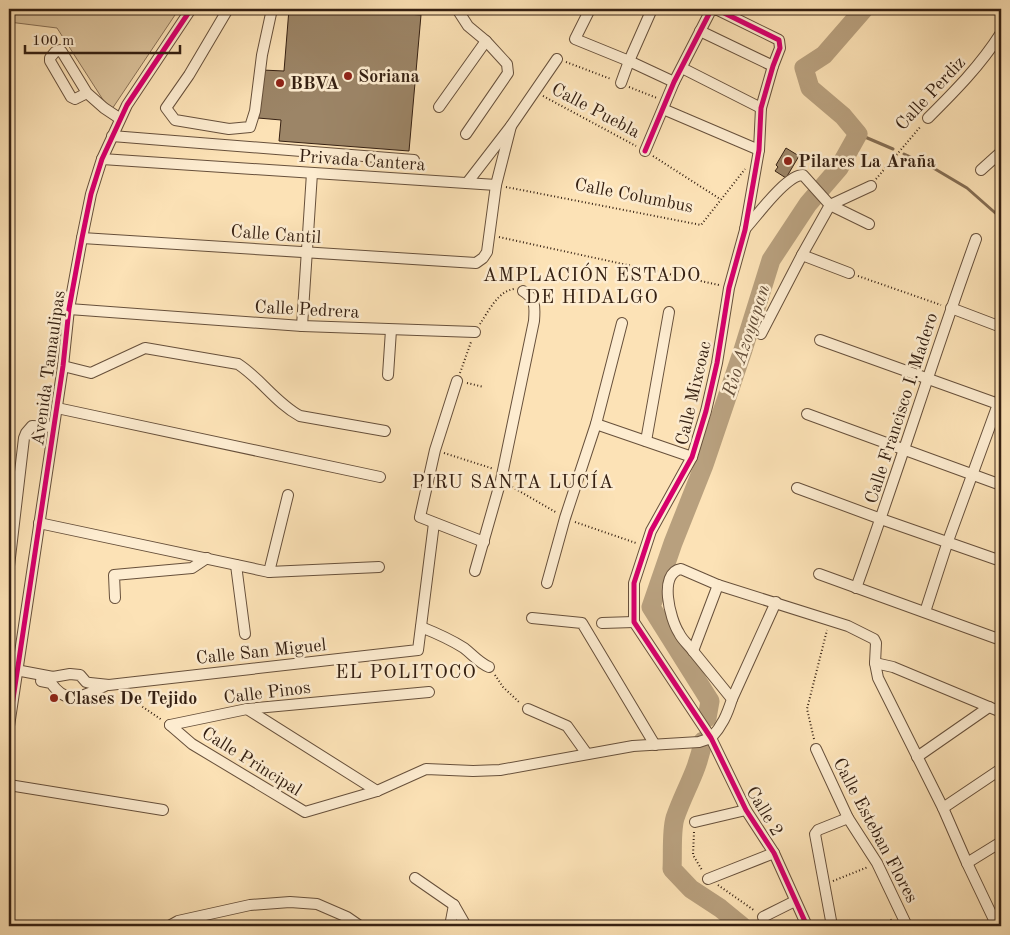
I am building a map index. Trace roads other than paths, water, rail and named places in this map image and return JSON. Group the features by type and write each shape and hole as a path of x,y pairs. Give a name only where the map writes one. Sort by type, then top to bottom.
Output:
{"street":[{"name":"Avenida Tamaulipas","path":"9,726 57,408 69,309 91,194 102,159 120,118 191,9"},
{"path":"228,9 166,108 175,120 229,129 250,127 255,110 262,54 272,9"},
{"path":"457,9 468,26 486,41 507,64 508,73 466,134"},
{"path":"590,9 575,39 674,82"},
{"path":"622,84 629,61 652,9"},
{"name":"Calle Mixcoac","path":"634,622 634,583 651,531 692,457 706,411 717,363 729,288 745,230 759,150 761,108 780,48 779,40 776,37 718,10 708,14 700,31"},
{"path":"645,151 674,82 700,31 773,66"},
{"name":"Calle Perdiz","path":"928,118 985,58 1001,33"},
{"path":"439,107 486,41"},
{"path":"87,93 75,99 71,97 50,61 55,52 60,50 62,52 87,93 104,108 120,118"},
{"path":"467,183 511,126 558,59"},
{"path":"682,68 761,108"},
{"path":"663,109 759,150"},
{"path":"467,183 496,185 511,126"},
{"path":"112,136 414,160"},
{"path":"981,170 1001,152"},
{"name":"Privada Cantera","path":"102,159 467,183"},
{"path":"302,326 312,173"},
{"path":"745,230 791,179 797,175 803,175 830,205 869,224"},
{"name":"Calle Cantil","path":"82,238 476,263 487,252 496,185"},
{"path":"761,334 830,205 871,186"},
{"name":"Calle Francisco I. Madero","path":"856,588 976,239"},
{"path":"802,255 849,273"},
{"path":"476,571 502,476 534,321 534,303 531,296 524,291"},
{"path":"951,308 1001,327"},
{"name":"Calle Pedrera","path":"69,309 302,326 475,332"},
{"path":"646,440 669,312"},
{"path":"547,583 565,518 596,424 622,323"},
{"path":"388,375 391,330"},
{"path":"820,340 1000,402 948,541 925,612"},
{"path":"63,366 91,372 144,348 238,364 251,372 288,409 300,416 385,431"},
{"path":"456,381 435,450 420,517 484,542"},
{"path":"57,408 380,477"},
{"path":"807,414 1001,485"},
{"path":"596,424 692,457"},
{"path":"9,566 24,438 32,426 54,428"},
{"path":"797,488 1001,561"},
{"path":"269,572 288,495"},
{"path":"39,523 269,572 379,567"},
{"path":"434,523 421,627 444,636 465,649 481,664 489,667"},
{"path":"115,598 114,575 192,568 207,558"},
{"path":"236,565 245,634"},
{"path":"732,699 679,634 673,620 667,585 670,576 675,570 681,569 718,584 848,626 874,639 876,643 875,663 878,678 967,863 997,919"},
{"path":"818,574 1001,640"},
{"path":"693,651 718,584"},
{"path":"248,708 376,791 426,769 500,770 634,746 699,742 711,738 727,717 732,699 776,602"},
{"path":"532,618 582,623 655,745"},
{"path":"602,623 634,622 711,738"},
{"name":"Calle San Miguel","path":"16,673 52,680 70,674 80,676 86,682 109,685 418,650 421,627"},
{"path":"875,663 893,667 1001,712"},
{"name":"Calle San Miguel","path":"52,680 57,692 66,697 82,696 109,685"},
{"path":"82,696 86,688 86,682"},
{"name":"Calle Pinos","path":"170,725 248,708 429,692"},
{"path":"917,757 989,707"},
{"path":"528,710 567,726 587,754"},
{"name":"Calle Principal","path":"170,725 192,744 305,812 376,791"},
{"name":"Calle 2","path":"711,738 746,810 774,853 807,926"},
{"name":"Calle Esteban Flores","path":"816,749 848,818 877,863 907,926"},
{"path":"942,808 1001,769"},
{"path":"9,785 163,810"},
{"path":"694,822 746,810"},
{"path":"832,926 815,834 818,830 848,818"},
{"path":"967,863 1001,842"},
{"path":"708,878 774,853"},
{"path":"415,878 454,905 466,926"},
{"path":"763,917 795,901"},
{"path":"169,926 178,920 250,905 290,902 318,904 347,917 360,926"},
{"path":"450,926 454,905"}],"waterway":[{"name":"Rio Azoyapan","path":"707,718 710,701 651,607 673,543 704,465 771,260 808,204 839,168 858,134 843,116 810,88 804,68 824,55 864,9"},
{"path":"858,134 893,149"},
{"path":"904,154 930,166 967,188 1001,218"},
{"name":"Rio Azoyapan","path":"703,741 701,752 675,818 672,869 691,889 720,908 742,926"}],"place":[{"name":"Soriana","path":"348,76"},
{"name":"BBVA","path":"280,83"},
{"name":"Pilares La Araña","path":"788,161"},
{"name":"Clases De Tejido","path":"54,698"}],"district":[{"name":"AMPLACIÓN ESTADO DE HIDALGO","path":"592,285"},
{"name":"PIRU SANTA LUCÍA","path":"513,481"},
{"name":"EL POLITOCO","path":"406,671"}]}
